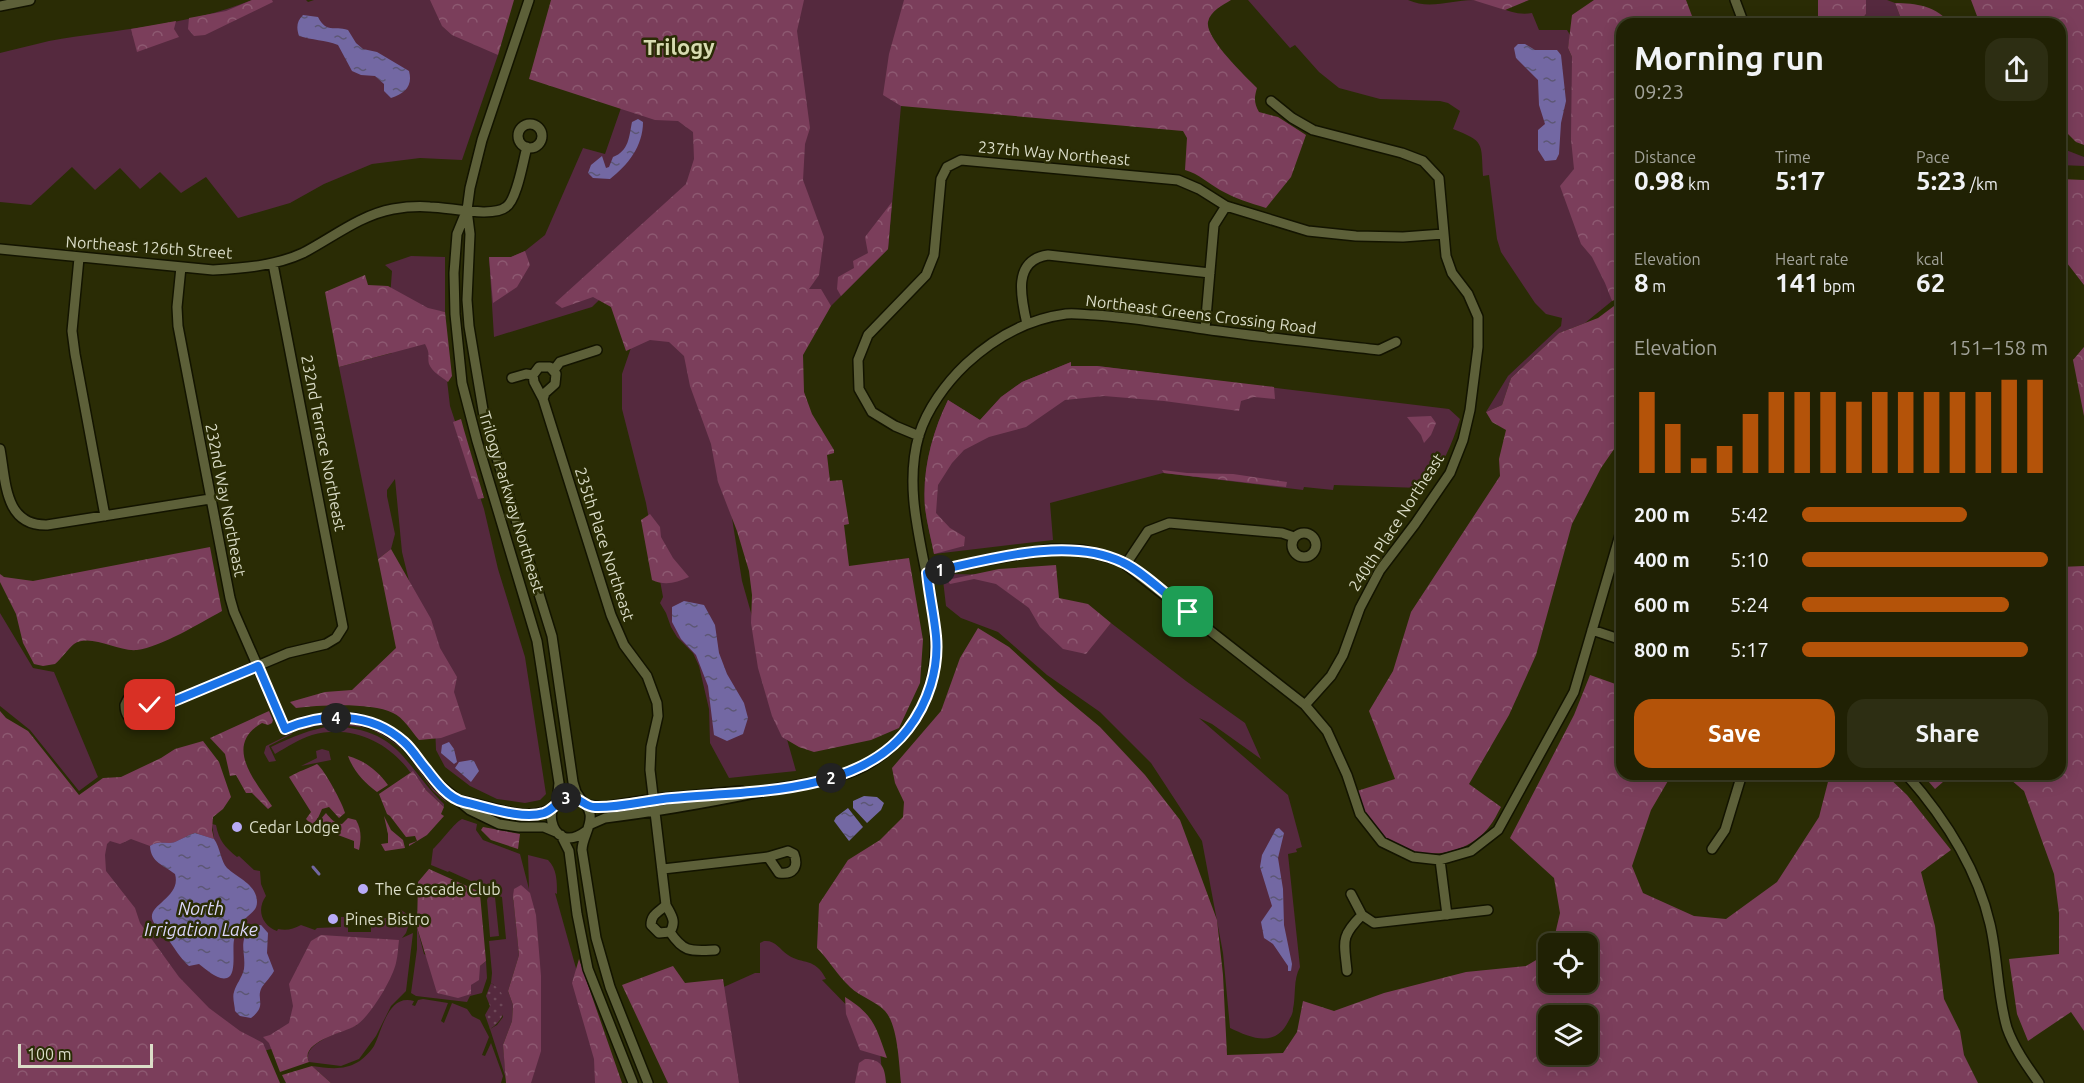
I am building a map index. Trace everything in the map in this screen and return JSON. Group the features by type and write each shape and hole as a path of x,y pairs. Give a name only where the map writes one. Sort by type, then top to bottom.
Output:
{"street":[{"path":"0,6 30,0"},
{"name":"Trilogy Parkway Northeast","path":"529,0 482,140 467,210 457,234 454,273 462,383 537,641 559,783 555,806"},
{"path":"1735,0 1742,18"},
{"name":"240th Place Northeast","path":"1271,101 1292,118 1313,130 1424,161 1439,178 1446,256 1452,273 1468,294 1478,317 1478,347 1463,440 1450,473 1380,570 1360,608 1339,662 1331,676 1305,705"},
{"name":"Northeast 126th Street","path":"0,249 213,270 273,264 302,254 366,218 390,209 427,206 493,212 505,209 510,205 527,147"},
{"name":"237th Way Northeast","path":"919,436 895,426 872,412 859,389 858,360 868,335 926,275 935,251 941,179 947,166 961,160 1178,180 1199,189 1226,206 1308,231 1356,236 1403,237 1443,234"},
{"path":"1205,329 1214,225 1226,206"},
{"name":"Trilogy Parkway Northeast","path":"467,210 470,234 467,300 469,326 484,416 552,636 573,782 576,792 584,803"},
{"path":"1028,324 1023,300 1023,274 1026,266 1038,256 1048,255 1210,273"},
{"path":"79,258 72,331 105,516"},
{"name":"232nd Terrace Northeast","path":"258,666 288,653 326,644 336,638 343,627 273,264"},
{"name":"232nd Way Northeast","path":"181,267 177,307 178,326 232,605 285,729 327,717 355,718 382,727 404,742 436,782 461,801"},
{"name":"Northeast Greens Crossing Road","path":"588,828 605,818 656,812 839,777 872,762 890,748 913,722 928,694 936,653 936,636 927,573 914,511 913,485 919,436 939,395 959,371 993,341 1034,321 1069,314 1116,316 1380,350 1396,342"},
{"path":"554,369 560,362 597,351"},
{"path":"512,378 526,374 533,375 539,368 554,369"},
{"path":"543,399 545,393 555,384 554,369"},
{"name":"235th Place Northeast","path":"533,375 543,399 617,631 647,676 657,703 658,716 650,755 650,770 666,905 674,922 670,932"},
{"path":"0,449 11,504 21,519 35,526 210,499"},
{"path":"1126,564 1148,531 1169,523 1282,533 1294,537"},
{"path":"927,573 1052,549 1083,550 1126,564 1305,705 1327,731 1347,775 1360,814 1382,842 1413,857 1440,860 1471,851 1498,830 1574,692 1616,548"},
{"path":"1592,630 1616,638"},
{"path":"155,709 258,666"},
{"path":"1712,849 1725,830 1740,780"},
{"path":"1911,780 1956,841 1979,888 1990,923 2002,1008 2008,1030 2017,1051 2039,1083"},
{"name":"Northeast Greens Crossing Road","path":"584,803 603,807 786,787"},
{"path":"461,801 531,815 545,813 568,798 584,803 590,812 582,850 596,938 610,987 648,1083"},
{"path":"461,801 470,810 499,824 519,827 544,826 574,837 588,828"},
{"path":"555,806 551,820 569,851 588,969 633,1083"},
{"path":"663,869 768,857"},
{"path":"1440,860 1447,915"},
{"path":"1351,894 1362,915 1374,923 1488,910"},
{"path":"666,905 651,919 651,925 659,933 670,932 680,946 691,951 715,950"},
{"path":"1347,971 1344,940 1348,929 1362,915"}],"shaded area":[{"path":"252,0 306,0 308,2 314,0 467,0 498,55 462,160 420,158 372,164 324,184 290,203 238,218 206,177 181,193 160,172 140,189 120,168 95,190 72,167 31,205 0,202 0,53 49,41 203,16"},
{"path":"774,0 938,0 901,106 888,249 831,306 784,310"},
{"path":"1248,0 1408,0 1432,4 1473,0 1516,13 1532,13 1539,30 1567,30 1570,35 1568,48 1572,57 1572,81 1602,266 1612,301 1585,323 1559,333 1511,378 1502,405 1486,412 1508,376 1561,326 1562,318 1546,314 1535,303 1501,252 1497,239 1489,175 1483,176 1481,150 1471,137 1453,129 1460,111 1440,101 1380,99 1339,88 1319,72 1295,45 1290,48"},
{"path":"1866,0 1887,0 1895,3 1901,18 1863,18 1866,14"},
{"path":"622,91 736,124 652,248 592,307 494,337 489,257 511,257 525,251 545,235 583,148 605,154 621,108"},
{"path":"2066,150 2084,157 2084,166 2066,165"},
{"path":"411,256 445,257 445,312 439,311 450,406 484,509 498,569 525,657 546,794 540,800 525,803 497,799 470,786 445,767 436,750 435,725 421,630 402,552 395,479 387,490 387,496 395,534 391,549 378,559 339,367 392,353 389,310 392,271 385,265"},
{"path":"680,336 725,474 742,581 796,771 729,778 710,743 709,709 699,666 693,653 677,637 660,603 663,597 646,503 622,409 622,374 634,339"},
{"path":"1071,362 1071,366 1097,366 1449,409 1460,419 1446,456 1425,491 1420,488 1334,485 1333,490 1304,487 1303,490 1163,473 1050,503 1053,540 934,554 925,508 925,480 929,452 948,400 980,420 1001,397 1022,382"},
{"path":"948,574 1010,575 1099,637 1111,623 1245,723 1261,759 1212,724 1199,718 1288,795 1302,847 1296,849 1297,852 1288,854 1300,967 1296,977 1292,1014 1283,1030 1269,1038 1262,1038 1246,1035 1230,1028 1223,953 1202,841 1151,763 1100,712 1047,675 998,632 961,618 946,606 943,580"},
{"path":"0,613 33,668 54,672 98,777 79,791 30,730 0,706"},
{"path":"336,722 368,728 337,724 297,731 316,724"},
{"path":"333,726 373,734 387,742 408,762 444,804 444,807 426,790 413,772 410,772 391,752 367,738 354,734 326,732 302,739 275,754 271,747 301,734"},
{"path":"368,728 389,737 404,749 431,787 447,803 433,791 404,750"},
{"path":"292,733 269,746 276,761 269,762 264,753 266,746"},
{"path":"322,749 329,751 331,760 301,766 317,758 316,751"},
{"path":"462,819 477,824 476,830 483,840 520,854 529,889 528,855 548,860 553,867 557,884 557,894 555,893 596,1040 602,1083 521,1083 523,896 513,896 519,955 508,991 513,1005 512,1021 503,1045 506,1079 490,1029 497,1025 503,1017 494,985 491,983 489,941 506,939 502,897 449,871 431,865 433,849"},
{"path":"212,824 216,825 221,840 229,850 254,870 260,871 261,884 266,896 261,907 262,917 277,931 301,925 315,930 341,927 341,917 348,917 348,932 371,932 371,918 400,918 401,910 407,914 407,916 402,916 402,924 409,924 402,938 413,933 406,991 391,1006 376,1036 359,1059 341,1066 309,1062 308,1055 311,1049 325,1039 357,1025 246,1056 192,1004 96,863 102,841 203,834 214,838"},
{"path":"489,895 495,897 499,936 490,937 487,900"},
{"path":"417,927 424,954 471,985 480,966 486,961 487,978 482,993 470,996 467,1002 416,996 411,993 417,949"},
{"path":"764,941 774,943 793,958 818,967 826,979 822,980 859,1018 880,1051 883,1083 714,1083 717,990 755,973 760,973 760,943"},
{"path":"491,983 502,994 505,1006 501,1019 490,1029 485,1015 490,1006 486,996"},
{"path":"405,1000 414,1001 412,1005 415,1006 418,1000 448,1003 441,1021 444,1023 452,1003 467,1009 472,1016 480,1020 489,1037 482,1055 485,1056 491,1043 503,1076 501,1083 331,1083 312,1066 341,1068 358,1062 374,1046 392,1008"}],"green space":[{"path":"252,0 272,0 273,2 205,35 194,36 188,29 189,18 226,11"},
{"path":"430,0 514,0 498,55 452,35 442,26"},
{"path":"551,0 804,0 797,31 810,128 805,144 803,180 824,237 819,275 809,289 821,289 831,306 803,355 804,392 812,414 834,450 834,453 827,455 830,481 842,480 849,524 844,525 849,566 909,558 923,640 920,683 899,728 871,740 814,752 799,747 782,737 772,716 758,668 751,623 752,595 749,571 737,531 718,482 711,444 690,386 684,356 669,342 650,340 626,351 611,307 593,297 562,308 555,303 686,184 694,159 693,132 678,121 655,120 529,79"},
{"path":"904,0 1231,0 1211,15 1208,22 1209,29 1227,57 1257,88 1255,100 1259,112 1278,117 1306,135 1291,177 1266,208 1220,190 1185,170 1187,138 1183,131 901,106 883,95 889,54"},
{"path":"1473,0 1529,0 1505,10"},
{"path":"1594,0 1686,0 1693,18 1616,18 1616,299 1612,301 1592,257 1581,244 1560,186 1574,169 1571,139 1572,57 1568,48 1572,15"},
{"path":"1818,0 1866,0 1866,14 1863,18 1818,18"},
{"path":"1971,0 2084,0 2084,145 2076,142 2066,132 2066,18 1978,18"},
{"path":"1895,3 1933,9 1945,18 1901,18"},
{"path":"176,21 174,29 179,37 137,52 131,29"},
{"path":"2066,179 2084,180 2084,285 2066,262"},
{"path":"892,202 888,249 841,296 837,289 838,277 854,268 853,261 868,253 865,237"},
{"path":"525,251 530,265 517,287 493,303 489,257 511,257"},
{"path":"365,275 368,285 388,286 428,308 445,312 452,376 448,382 430,367 425,344 339,367 325,292"},
{"path":"1616,305 1616,446 1601,468 1572,524 1536,655 1509,715 1469,784 1501,807 1489,827 1466,846 1437,854 1407,850 1393,844 1376,830 1366,814 1357,791 1395,779 1369,711 1393,671 1411,612 1500,476 1499,459 1506,430 1492,422 1486,412 1502,405 1511,378 1559,333 1598,318"},
{"path":"2084,347 2084,416 2073,360"},
{"path":"1071,362 1071,366 1097,366 1274,387 1275,399 1254,397 1241,401 1239,411 1104,396 1065,400 1026,427 989,437 964,450 952,463 938,485 936,513 950,528 965,537 964,546 934,554 925,508 925,480 929,452 948,400 980,420 1001,397 1022,382"},
{"path":"1431,416 1436,423 1431,435 1424,443 1421,435 1407,417"},
{"path":"461,419 484,498 478,499 453,422"},
{"path":"1162,470 1233,474 1287,482 1286,487 1164,473"},
{"path":"650,514 660,527 661,537 673,558 689,577 670,583 652,580 641,520"},
{"path":"210,547 222,611 180,634 147,648 129,650 81,641 74,644 55,664 43,666 34,664 23,643 16,614 0,582 0,574 4,577 33,581"},
{"path":"391,549 431,619 440,648 457,677 454,692 466,729 441,738 419,740 393,713 372,707 346,705 296,708 290,702 325,692 352,690 396,648 378,559"},
{"path":"1056,565 1059,598 1088,604 1111,623 1086,654 1063,649 1040,627 1029,608 996,584 974,579 950,584 947,580 999,569"},
{"path":"2084,566 2084,1031 2071,1012 2028,1041 2017,1014 2009,959 2059,954 2059,913 2054,874 2024,791 2011,780 2066,780 2066,567"},
{"path":"978,628 1009,647 1100,727 1145,775 1180,820 1217,920 1223,975 1227,1055 1283,1053 1297,1032 1303,1001 1334,1011 1384,993 1466,972 1526,966 1538,959 1538,993 1598,993 1598,933 1555,933 1560,913 1554,878 1510,838 1574,715 1590,675 1616,684 1616,780 1668,780 1651,810 1632,866 1643,893 1694,916 1726,919 1777,882 1819,817 1828,780 1891,780 1907,795 1951,850 1921,872 1935,926 1944,999 1960,1031 1964,1055 1978,1083 901,1083 897,1045 889,1017 885,1011 850,987 817,948 819,904 848,860 880,840 903,817 904,802 895,783 892,768 941,711 960,658"},
{"path":"0,711 6,718 28,731 79,795 103,778 121,777 175,749 203,741 219,762 231,797 223,809 213,817 214,839 195,833 175,842 157,843 150,846 131,839 120,844 110,841 107,844 105,855 106,871 135,908 140,923 179,977 209,1008 240,1031 263,1043 280,1083 0,1083"},
{"path":"269,711 272,723 268,725 262,723 251,732 245,742 244,752 251,775 272,806 268,809 252,793 246,793 236,775 230,776 225,754 210,738"},
{"path":"348,756 370,767 388,785 377,792 360,776"},
{"path":"317,764 333,787 345,813 339,818 329,807 322,809 312,825 306,819 311,812 289,777"},
{"path":"413,771 426,790 444,807 441,814 444,816 427,835 409,846 417,841 415,836 406,837 387,814 379,794"},
{"path":"1927,780 1945,780 1935,789"},
{"path":"326,813 339,824 348,818 356,820 360,835 359,850 354,848 354,841 338,835 319,821"},
{"path":"384,816 391,830 403,840 405,848 385,851 381,844 388,843"},
{"path":"483,827 520,834 518,849 491,840 481,830"},
{"path":"429,869 478,891 480,894 486,961 480,966 479,980 471,985 471,994 458,998 437,993 417,927 418,882"},
{"path":"521,885 530,893 536,915 541,976 541,1051 531,1083 506,1083 503,1045 512,1021 513,1005 508,991 519,955 513,896 514,889"},
{"path":"321,935 399,940 396,963 380,998 361,1021 316,1044 310,1049 309,1062 280,1072 269,1043 263,1037 289,1023 293,1006 289,984 311,941"},
{"path":"579,959 622,1083 595,1083 594,1059 572,983"},
{"path":"673,966 685,983 723,979 739,1083 668,1083 622,985"},
{"path":"845,997 862,1010 873,1023 887,1058 860,1050 846,1014"},
{"path":"865,1059 871,1059 882,1065 886,1083 855,1083 859,1063"},
{"path":"312,1066 331,1083 286,1083 282,1075"}],"water":[{"path":"303,15 318,17 327,27 348,30 363,49 377,52 409,71 410,81 407,88 391,98 384,91 384,84 375,76 361,75 352,71 338,45 299,36 298,24"},
{"path":"1518,44 1525,44 1535,50 1557,50 1561,55 1566,101 1561,123 1559,154 1556,160 1545,161 1538,150 1538,130 1545,124 1539,105 1538,80 1516,58 1514,48"},
{"path":"638,119 643,122 640,139 623,168 610,179 593,178 588,173 591,165 602,156 606,168 609,167 613,157 625,147 632,122"},
{"path":"684,601 704,605 715,625 719,653 727,674 744,703 748,718 743,734 727,741 714,735 708,686 696,655 681,639 672,622 672,607"},
{"path":"449,742 454,749 457,762 454,764 441,753 442,745"},
{"path":"474,761 479,771 471,782 455,768 459,762"},
{"path":"864,796 877,797 884,803 881,810 867,823 853,808 853,801"},
{"path":"848,808 863,827 849,841 834,821"},
{"path":"1279,828 1284,833 1278,858 1291,971 1288,971 1288,966 1273,944 1264,938 1261,922 1272,906 1260,867 1262,855 1276,829"},
{"name":"North Irrigation Lake","path":"195,833 214,839 227,868 246,882 256,896 256,908 242,922 236,934 232,972 227,978 216,976 199,964 189,966 153,921 154,910 169,895 176,882 175,874 155,860 150,846 157,843 175,842"},
{"path":"261,925 268,933 267,953 274,971 260,991 259,1009 251,1018 240,1016 235,1011 233,994 244,969 243,943 246,933 250,927"}],"waterway":[{"path":"313,867 319,874"}],"place":[{"name":"Cedar Lodge","path":"237,827"},
{"name":"The Cascade Club","path":"363,889"},
{"name":"Pines Bistro","path":"333,919"}],"district":[{"name":"Trilogy","path":"679,46"}],"route":[{"path":"150,705 155,709 258,666 285,729 327,717 355,718 382,727 404,742 436,782 461,801 531,815 545,813 557,803 568,798 575,798 587,806 603,807 786,787 839,777 872,762 890,748 907,730 928,694 933,675 936,636 927,573 1052,549 1083,550 1121,561 1130,566 1188,612"}]}
